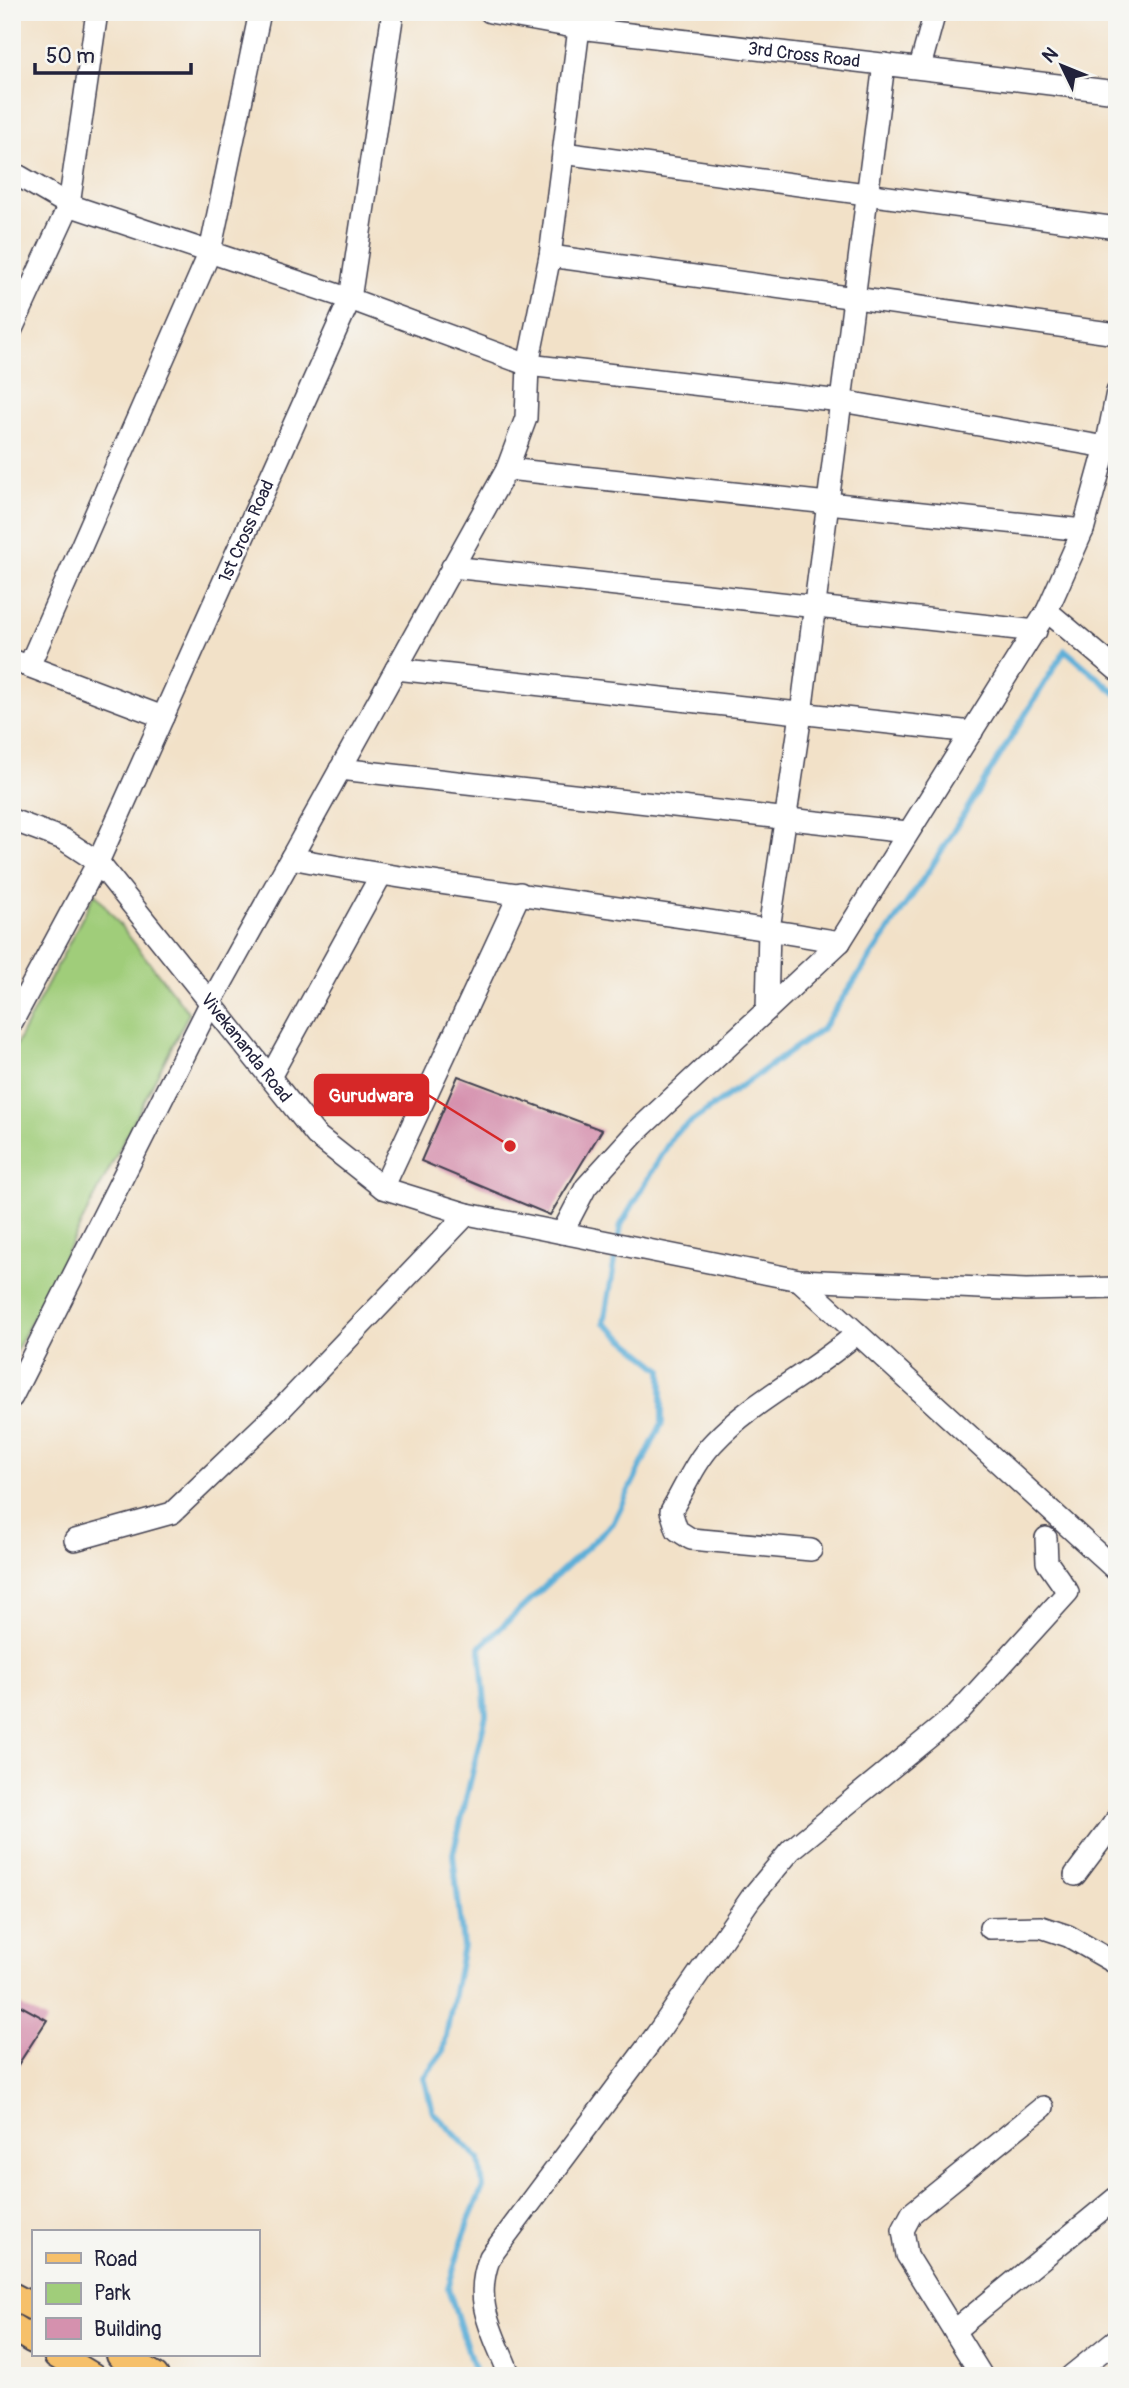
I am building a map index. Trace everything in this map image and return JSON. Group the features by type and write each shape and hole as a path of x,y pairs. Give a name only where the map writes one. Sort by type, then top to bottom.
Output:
{"main road":[{"path":"12,2296 32,2306"},
{"path":"59,2356 92,2376"},
{"path":"122,2356 156,2376"}],"street":[{"path":"12,330 69,205 97,12"},
{"path":"163,717 20,663 210,252 260,12"},
{"name":"1st Cross Road","path":"12,1022 98,862 351,299 393,12"},
{"name":"3rd Cross Road","path":"490,12 579,28 1117,92"},
{"path":"920,67 935,12"},
{"path":"12,1396 211,1002 507,469 526,418 528,365 550,256 579,28"},
{"path":"767,1010 769,929 801,713 884,64"},
{"path":"563,153 1117,228"},
{"path":"12,172 69,205 351,299 528,365 841,401 1106,447"},
{"path":"550,256 1117,334"},
{"path":"562,1233 586,1187 637,1131 840,942 1036,631 1052,615 1083,530 1106,447 1117,392"},
{"path":"507,469 1083,530"},
{"path":"452,567 1036,631"},
{"path":"1052,615 1111,664"},
{"path":"396,669 972,732"},
{"path":"340,769 907,832"},
{"name":"Vivekananda Road","path":"12,820 63,839 98,862 316,1135 383,1188 467,1214 799,1280 1026,1290 1117,1288"},
{"path":"291,858 381,875 769,929 840,942"},
{"path":"271,1077 381,875"},
{"path":"383,1188 520,893"},
{"path":"75,1540 172,1513 281,1409 467,1214"},
{"path":"799,1280 1117,1571"},
{"path":"811,1550 691,1539 677,1530 671,1511 712,1443 738,1420 814,1368 857,1333"},
{"path":"510,2376 481,2301 482,2277 490,2256 656,2035 751,1898 791,1850 956,1715 1068,1592 1046,1562 1046,1538"},
{"path":"1075,1875 1117,1819"},
{"path":"990,1928 1041,1927 1068,1936 1117,1964"},
{"path":"982,2376 907,2255 903,2230 912,2213 1043,2107"},
{"path":"954,2331 1117,2197"},
{"path":"1071,2376 1117,2339"}],"green space":[{"path":"95,893 189,1013 12,1359 12,1053"}],"building":[{"path":"458,1076 602,1130 550,1215 421,1161"},
{"path":"12,2001 47,2020 12,2074"}],"waterway":[{"path":"476,2376 448,2288 468,2222 483,2187 479,2159 433,2112 424,2077 443,2052 463,1946 453,1854 486,1715 480,1647 613,1523 662,1423 662,1370 604,1323 621,1225 674,1134 822,1029 932,866 1065,650 1117,694"}],"place":[{"name":"Gurudwara","path":"510,1146"}]}
